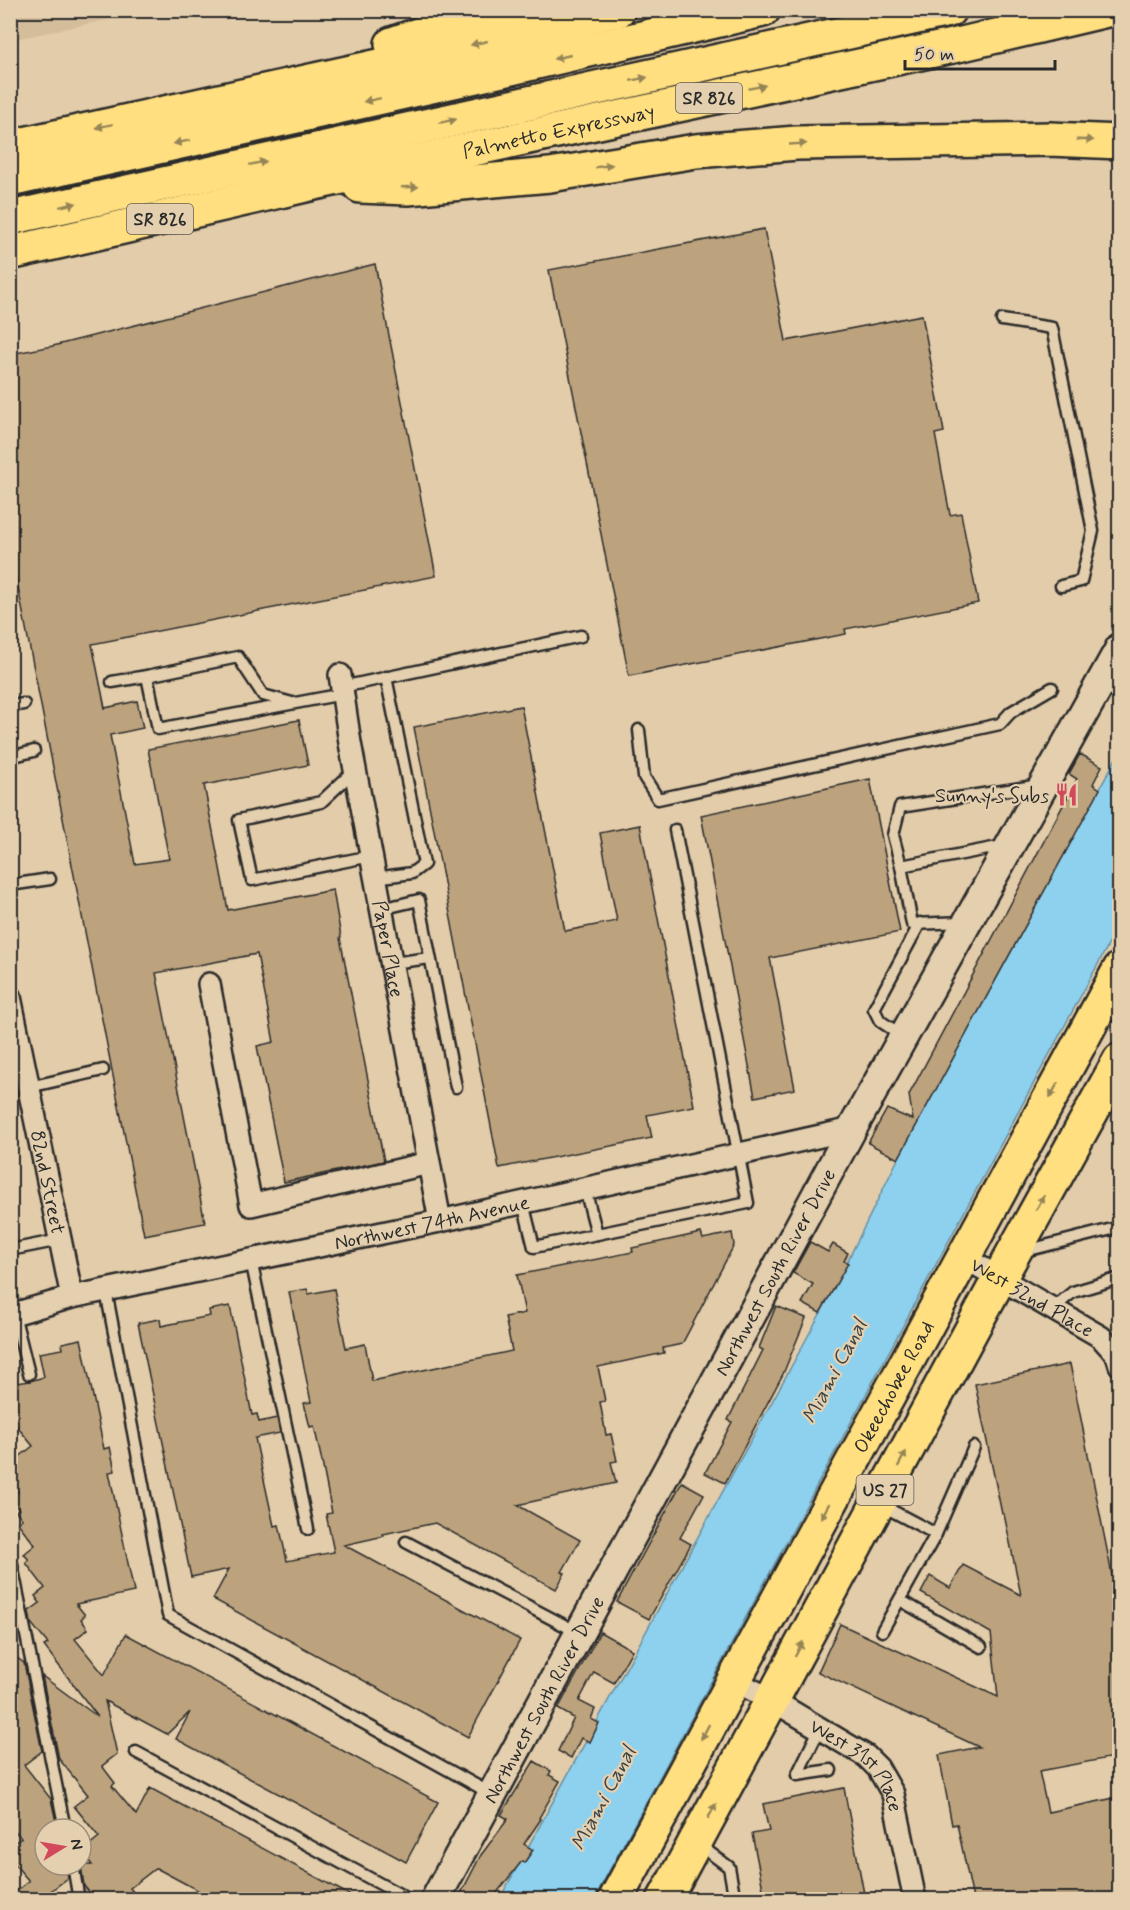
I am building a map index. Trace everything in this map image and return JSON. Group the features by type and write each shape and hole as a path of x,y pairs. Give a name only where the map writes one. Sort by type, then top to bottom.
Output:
{"highway":[{"path":"264,91 452,23 498,10"},
{"path":"10,147 618,10"},
{"path":"10,180 763,10"},
{"path":"10,218 949,10"},
{"name":"Palmetto Expressway","path":"10,253 310,184 962,44 1107,10"},
{"path":"310,184 408,188 550,175 696,151 796,143 1050,139 1119,142"},
{"name":"Okeechobee Road","path":"615,1899 1119,969"},
{"name":"Okeechobee Road","path":"664,1899 1119,1060"}],"street":[{"name":"Northwest South River Drive","path":"435,1899 852,1129 1119,648"},
{"name":"Paper Place","path":"341,685 440,1221"},
{"path":"209,984 251,1205 429,1163"},
{"name":"82nd Street","path":"10,997 72,1297"},
{"name":"Northwest 74th Avenue","path":"12,1315 72,1297 440,1221 852,1129"},
{"name":"West 32nd Place","path":"963,1257 1005,1267 1051,1309 1101,1338 1117,1356 1119,1365"},
{"name":"West 31st Place","path":"733,1680 772,1700 866,1756 879,1768 897,1808 915,1899"}],"lane":[{"path":"1002,320 1052,328 1093,531 1082,580 1060,586"},
{"path":"147,676 158,729 292,703 341,685 581,636"},
{"path":"112,682 238,657 263,695 292,703"},
{"path":"375,878 412,873 424,864 386,677"},
{"path":"639,730 644,777 658,799 1000,724 1011,712 1052,688"},
{"path":"10,706 24,704"},
{"path":"10,757 34,751"},
{"path":"355,770 321,802 239,820 252,880 371,856"},
{"path":"967,922 912,924 893,835 900,807 1043,785"},
{"path":"523,1203 534,1247 748,1203 675,830"},
{"path":"901,866 1010,845"},
{"path":"10,885 50,879"},
{"path":"381,909 419,900 456,1088"},
{"path":"903,1036 880,1021 874,1009 920,923"},
{"path":"392,963 430,958"},
{"path":"29,1087 103,1070"},
{"path":"585,1189 597,1234"},
{"path":"1005,1267 1119,1227"},
{"path":"10,1250 60,1240"},
{"path":"251,1260 308,1529"},
{"path":"1051,1309 1073,1292 1119,1278"},
{"path":"106,1290 168,1615 492,1794"},
{"path":"12,1315 29,1374"},
{"path":"882,1631 936,1534 974,1447"},
{"path":"878,1504 936,1534"},
{"path":"406,1542 579,1633"},
{"path":"10,1555 63,1817"},
{"path":"900,1600 981,1647"},
{"path":"819,1730 797,1775 831,1770"},
{"path":"136,1752 410,1899"},
{"path":"696,1842 729,1867 735,1899"},
{"path":"74,1877 79,1899"}],"shaded area":[{"path":"11,10 149,10 149,11 11,40"}],"water":[{"name":"Miami Canal","path":"1119,753 1119,925 594,1899 499,1900 831,1294 898,1159"}],"building":[{"path":"764,229 786,341 922,315 944,432 935,434 950,515 961,513 978,603 845,629 846,634 629,676 549,270"},
{"path":"375,264 436,576 92,644 105,708 137,701 143,728 110,735 135,864 169,859 148,749 299,720 308,765 204,785 228,910 333,890 340,938 384,1161 284,1182 257,1046 274,1042 257,954 156,973 205,1223 144,1235 10,546 10,354 53,346"},
{"path":"521,706 565,931 617,921 600,833 640,825 694,1106 647,1115 652,1138 499,1168 414,727"},
{"path":"1080,754 1102,766 1093,784 1100,789 898,1159 868,1143 887,1109 913,1120 909,1095 1077,779 1069,774"},
{"path":"870,779 900,932 770,958 795,1089 755,1097 701,815"},
{"path":"701,1233 703,1239 732,1233 734,1245 682,1344 663,1348 664,1353 598,1367 605,1401 600,1402 606,1435 611,1434 617,1461 611,1462 616,1483 517,1505 580,1540 562,1572 565,1573 556,1589 435,1523 344,1545 520,1640 468,1737 213,1599 229,1569 191,1577 138,1323 160,1319 161,1326 210,1316 209,1310 230,1306 252,1415 257,1414 259,1422 277,1418 280,1433 255,1438 274,1526 279,1525 287,1561 334,1552 326,1514 332,1513 314,1426 310,1427 304,1403 311,1402 289,1292 307,1289 309,1294 334,1289 346,1348 365,1344 372,1381 512,1351 505,1317 525,1313 517,1275 633,1252 632,1248"},
{"path":"810,1242 828,1252 833,1244 848,1253 844,1261 848,1263 820,1313 802,1303 813,1284 793,1273"},
{"path":"776,1306 806,1318 783,1374 725,1483 705,1473 732,1422 728,1420 763,1350 759,1348"},
{"path":"81,1339 104,1449 110,1447 115,1471 109,1472 134,1592 76,1604 85,1615 81,1619 88,1629 75,1639 104,1675 126,1634 438,1802 406,1862 176,1739 190,1712 167,1734 105,1701 117,1754 102,1766 115,1783 112,1786 136,1815 150,1788 357,1899 214,1899 156,1868 130,1888 139,1899 95,1899 84,1886 83,1877 93,1877 93,1842 99,1837 93,1830 93,1817 83,1817 74,1806 88,1795 59,1759 42,1676 98,1717 44,1646 48,1644 31,1623 29,1611 40,1603 35,1596 45,1588 26,1563 29,1560 24,1554 35,1545 18,1523 22,1519 16,1511 19,1509 10,1499 18,1492 10,1482 10,1464 33,1446 10,1418 10,1384 44,1377 39,1353 63,1349 62,1343"},
{"path":"1070,1364 1119,1610 1119,1756 1039,1771 1048,1812 1119,1797 1119,1899 973,1899 957,1824 952,1825 939,1755 979,1747 818,1672 840,1624 998,1697 991,1633 921,1593 930,1576 950,1588 963,1565 1021,1595 975,1384"},
{"path":"682,1482 704,1494 680,1538 691,1544 649,1619 617,1602"},
{"path":"600,1632 632,1650 614,1683 594,1672 579,1701 595,1709 591,1719 599,1723 590,1742 581,1738 571,1758 558,1751 574,1718 558,1709"},
{"path":"10,1653 24,1663 42,1751 24,1765 51,1799 55,1817 33,1817 33,1877 68,1878 40,1899 10,1899 10,1896 29,1881 10,1859 10,1846 21,1838 10,1825"},
{"path":"534,1761 551,1771 549,1775 560,1781 539,1818 541,1819 524,1844 533,1850 492,1899 458,1899 481,1855 508,1819 501,1815"},
{"path":"844,1788 865,1899 765,1899 752,1834 769,1831 763,1804"}],"place":[{"name":"Sunny's Subs","path":"1067,795"}]}
